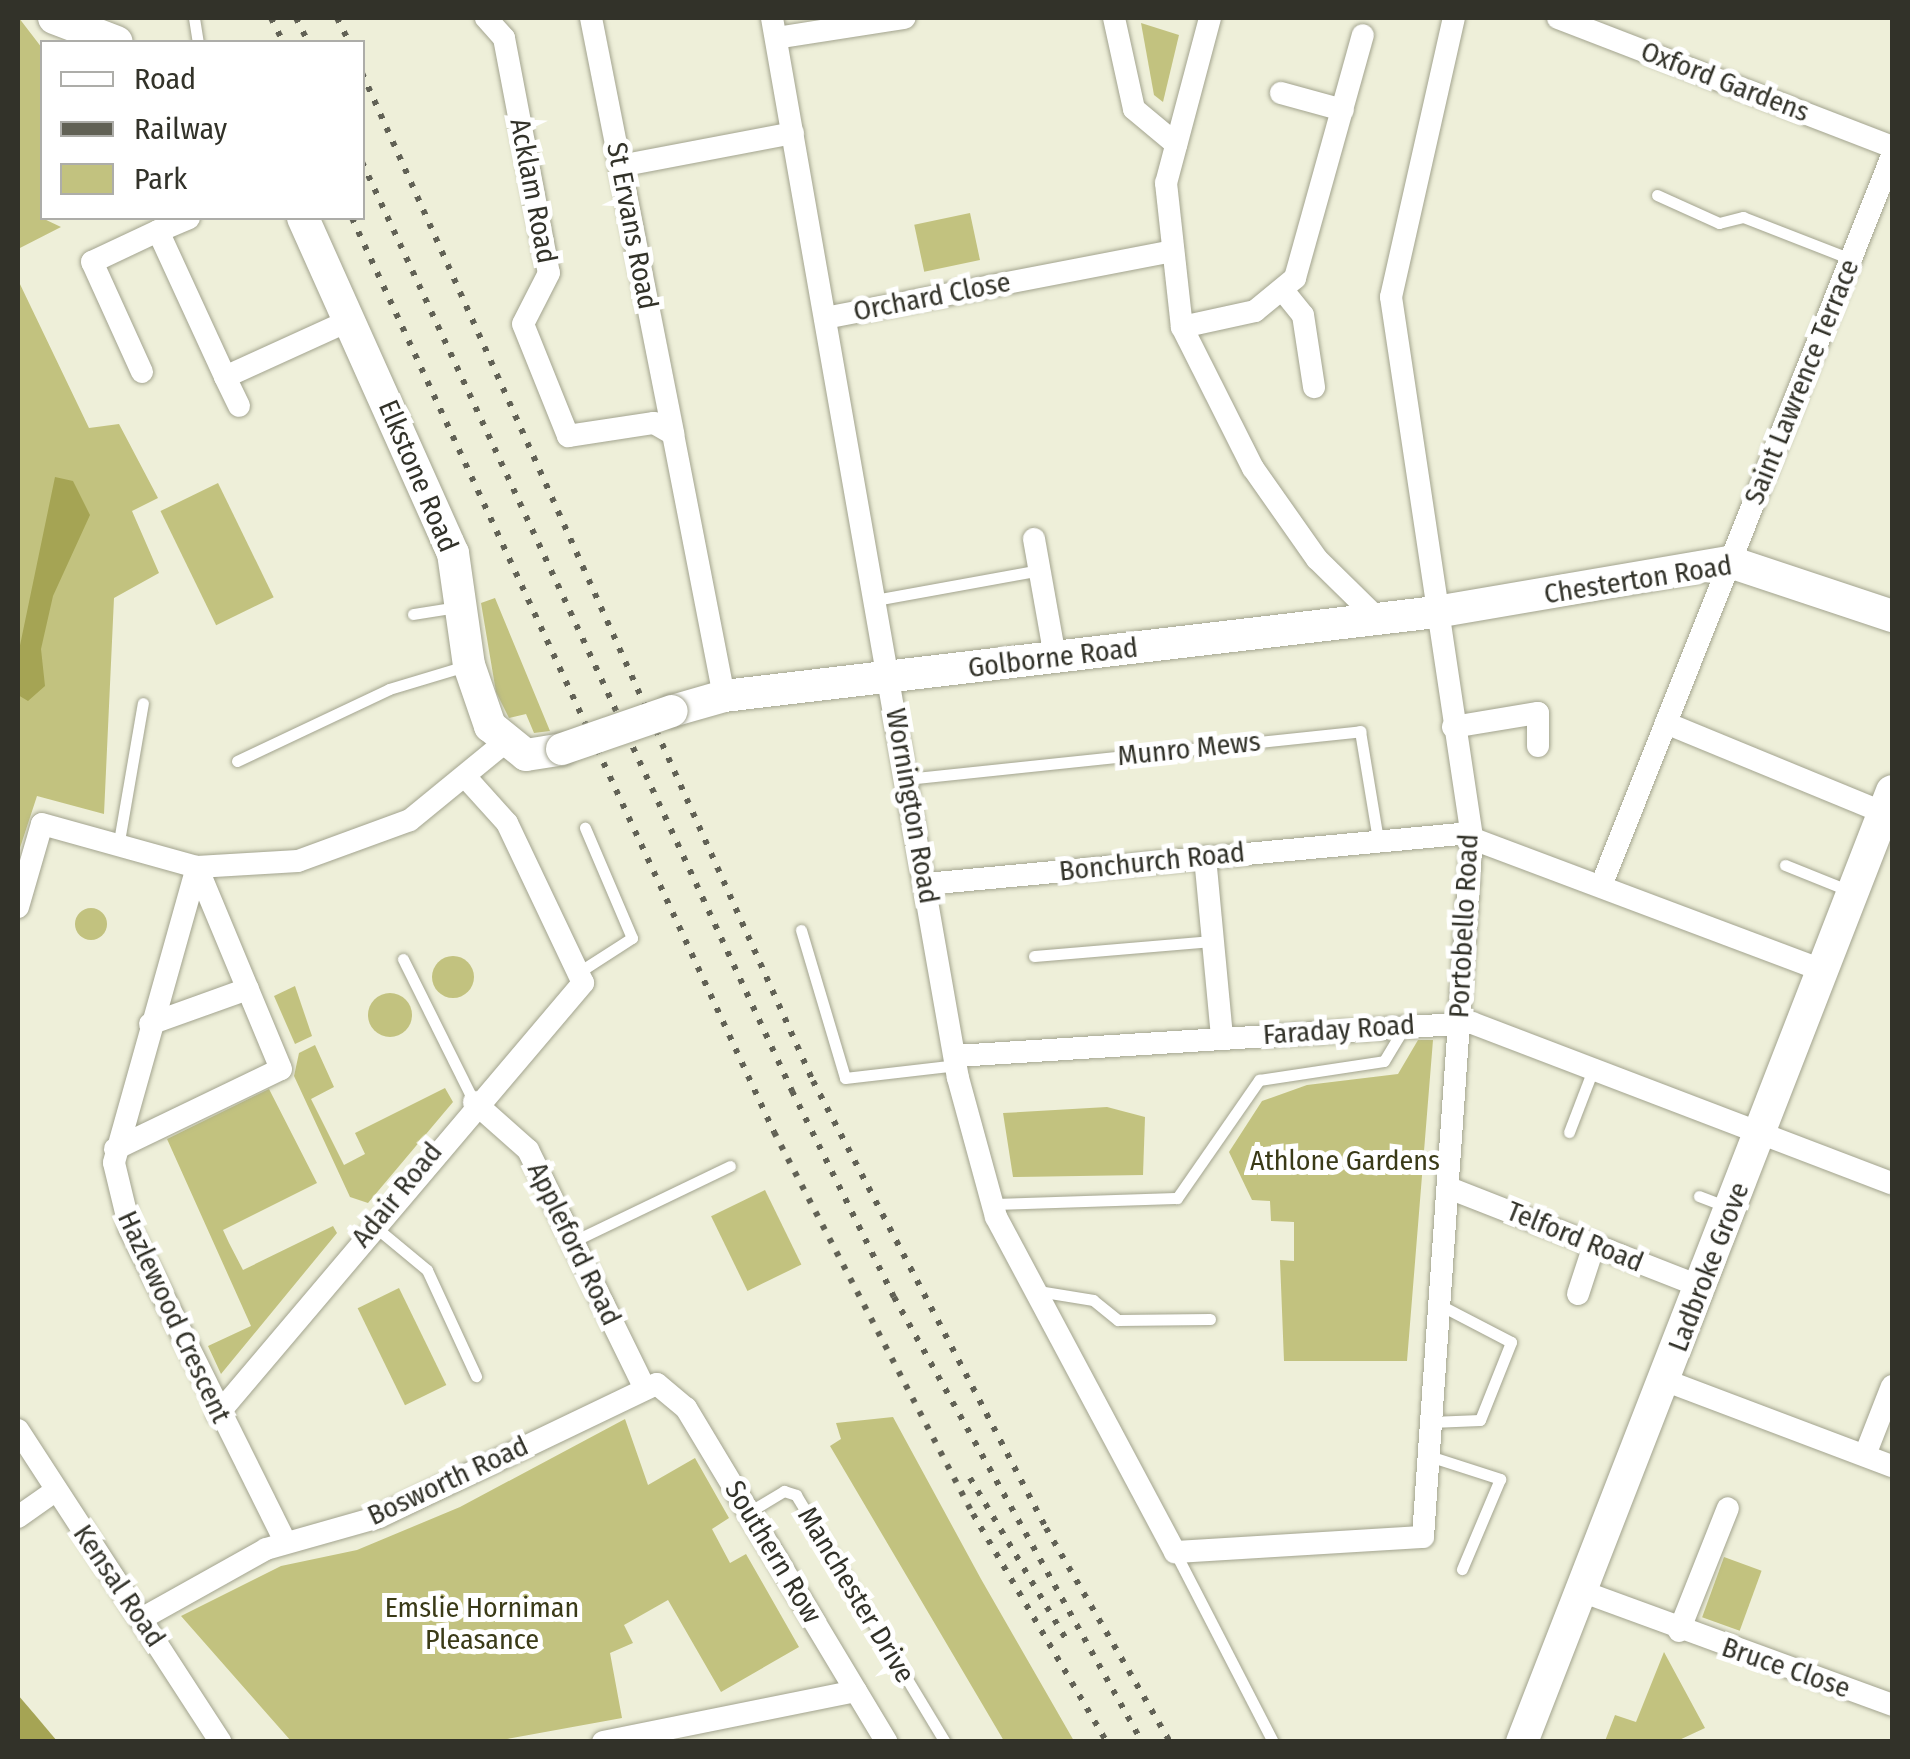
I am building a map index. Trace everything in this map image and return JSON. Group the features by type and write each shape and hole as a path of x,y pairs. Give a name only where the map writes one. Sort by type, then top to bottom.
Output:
{"street":[{"path":"54,18 112,40"},
{"name":"Acklam Road","path":"486,18 504,38 549,273 523,324 562,428 580,440 669,430"},
{"name":"St Ervans Road","path":"591,18 724,696"},
{"path":"774,28 904,18"},
{"path":"1114,18 1134,110 1176,144"},
{"path":"1210,18 1164,201 1168,252 1182,327 1234,440 1313,545 1387,618"},
{"name":"Portobello Road","path":"1175,1552 1423,1537 1472,837 1390,297 1454,18"},
{"name":"Oxford Gardens","path":"1558,18 1892,147"},
{"name":"Wornington Road","path":"774,28 956,1060 992,1204 1175,1552"},
{"path":"1182,327 1255,311 1285,293 1363,34"},
{"path":"1281,93 1343,110"},
{"path":"620,166 793,132"},
{"name":"Saint Lawrence Terrace","path":"1600,886 1892,156"},
{"path":"142,372 92,262 184,220"},
{"name":"Elkstone Road","path":"304,220 453,552 469,665 504,743"},
{"path":"158,232 239,406"},
{"name":"Orchard Close","path":"826,318 1168,252"},
{"path":"1285,293 1303,315 1314,387"},
{"path":"225,377 350,320"},
{"path":"1034,539 1055,657"},
{"name":"Chesterton Road","path":"1436,612 1730,562 1892,616"},
{"name":"Golborne Road","path":"504,743 526,755 562,749 724,696 1436,612"},
{"path":"1453,727 1538,713 1538,746"},
{"path":"1666,723 1890,807"},
{"path":"18,907 42,824 197,867 272,865 350,848 468,780 504,743"},
{"path":"468,780 507,823 581,978"},
{"name":"Ladbroke Grove","path":"1522,1742 1890,807"},
{"path":"1472,837 1825,972"},
{"name":"Bonchurch Road","path":"926,884 1378,840 1472,837"},
{"path":"1205,857 1222,1038"},
{"path":"115,1149 281,1069 248,989 199,894 197,867"},
{"name":"Hazlewood Crescent","path":"199,894 150,1024 115,1149 130,1229 218,1414 285,1541"},
{"name":"Adair Road","path":"218,1414 581,978"},
{"path":"150,1024 248,989"},
{"name":"Faraday Road","path":"956,1060 1460,1021 1594,1067 1892,1184"},
{"name":"Appleford Road","path":"474,1102 528,1150 644,1385"},
{"name":"Telford Road","path":"1450,1188 1701,1287"},
{"path":"1578,1294 1594,1245"},
{"path":"1664,1380 1892,1466"},
{"name":"Southern Row","path":"644,1385 672,1392 686,1408 887,1742"},
{"name":"Bosworth Road","path":"141,1619 285,1541 439,1491 644,1385"},
{"path":"1865,1455 1892,1386"},
{"name":"Kensal Road","path":"18,1430 221,1742"},
{"path":"18,1517 55,1491"},
{"path":"1679,1630 1728,1508"},
{"name":"Bruce Close","path":"1581,1591 1892,1705"},
{"path":"603,1742 856,1691"}],"lane":[{"path":"1657,195 1719,223 1743,216 1851,258"},
{"path":"875,600 1040,570"},
{"path":"412,614 462,607"},
{"path":"237,761 389,689 469,665"},
{"path":"118,846 143,703"},
{"name":"Munro Mews","path":"907,778 1360,730 1378,840"},
{"path":"581,978 632,938 586,828"},
{"path":"1784,865 1854,892"},
{"path":"802,930 845,1078 956,1060"},
{"path":"1034,956 1212,941"},
{"name":"Appleford Road","path":"403,959 474,1102"},
{"path":"992,1204 1176,1198 1259,1080 1384,1061 1405,1025"},
{"path":"1569,1132 1594,1067"},
{"path":"574,1240 730,1166"},
{"path":"1699,1196 1732,1209"},
{"path":"372,1225 427,1270 476,1376"},
{"path":"1038,1292 1093,1300 1118,1320 1210,1319"},
{"path":"1431,1422 1480,1420 1510,1342 1440,1305"},
{"path":"1429,1456 1500,1479 1462,1568"},
{"name":"Manchester Drive","path":"748,1512 784,1491 796,1495 945,1742"},
{"path":"1175,1552 1273,1742"}],"green space":[{"path":"19,18 40,45 40,220 61,227 18,249"},
{"path":"1141,23 1179,35 1163,102 1154,95"},
{"path":"970,213 980,260 924,272 914,225"},
{"path":"18,280 89,428 119,424 158,498 132,511 159,573 114,598 104,814 37,796 18,854"},
{"path":"218,483 274,597 216,625 160,511"},
{"path":"495,598 550,731 534,733 526,714 509,718 496,692 481,603"},
{"path":"91,908 103,912 107,924 103,936 91,940 79,936 75,924 79,912"},
{"path":"453,956 468,962 474,977 468,992 453,998 438,992 432,977 438,962"},
{"path":"295,986 312,1036 295,1044 274,996"},
{"path":"390,993 406,999 412,1015 406,1031 390,1037 374,1031 368,1015 374,999"},
{"name":"Athlone Gardens","path":"1418,1040 1433,1040 1407,1361 1284,1361 1280,1260 1294,1261 1294,1222 1271,1221 1270,1201 1252,1200 1229,1152 1262,1101 1307,1085 1398,1074"},
{"path":"315,1045 334,1087 311,1099 344,1165 365,1154 355,1133 445,1088 453,1102 368,1203 350,1197 294,1076 299,1053"},
{"path":"269,1089 317,1183 223,1230 229,1243 243,1270 333,1226 337,1233 221,1374 208,1346 251,1326 167,1139"},
{"path":"1107,1107 1145,1117 1143,1175 1013,1177 1003,1113"},
{"path":"765,1190 801,1265 747,1291 711,1216"},
{"path":"399,1288 446,1385 405,1405 358,1308"},
{"path":"893,1417 1074,1741 1004,1741 830,1446 841,1439 836,1423"},
{"name":"Emslie Horniman Pleasance","path":"625,1419 648,1485 695,1458 729,1518 712,1529 730,1563 746,1554 799,1647 721,1692 668,1600 624,1625 633,1643 610,1653 622,1718 496,1741 291,1741 181,1616 281,1566 357,1550 460,1507"},
{"path":"1724,1557 1762,1571 1740,1631 1702,1617"},
{"path":"1664,1652 1705,1728 1677,1741 1605,1741 1615,1715 1636,1722"}],"shaded area":[{"path":"55,477 73,481 90,515 53,596 41,649 45,686 28,701 18,695 18,655"},
{"path":"18,1695 36,1716 57,1741 18,1741"}],"railway":[{"path":"271,18 282,40"},
{"path":"296,18 307,40"},
{"path":"337,18 348,40"},
{"path":"365,80 813,1081 1046,1528 1170,1742"},
{"path":"365,168 792,1091 894,1297 1142,1742"},
{"path":"353,220 774,1132 973,1514 1107,1742"},
{"path":"970,1478 1067,1641"}]}
